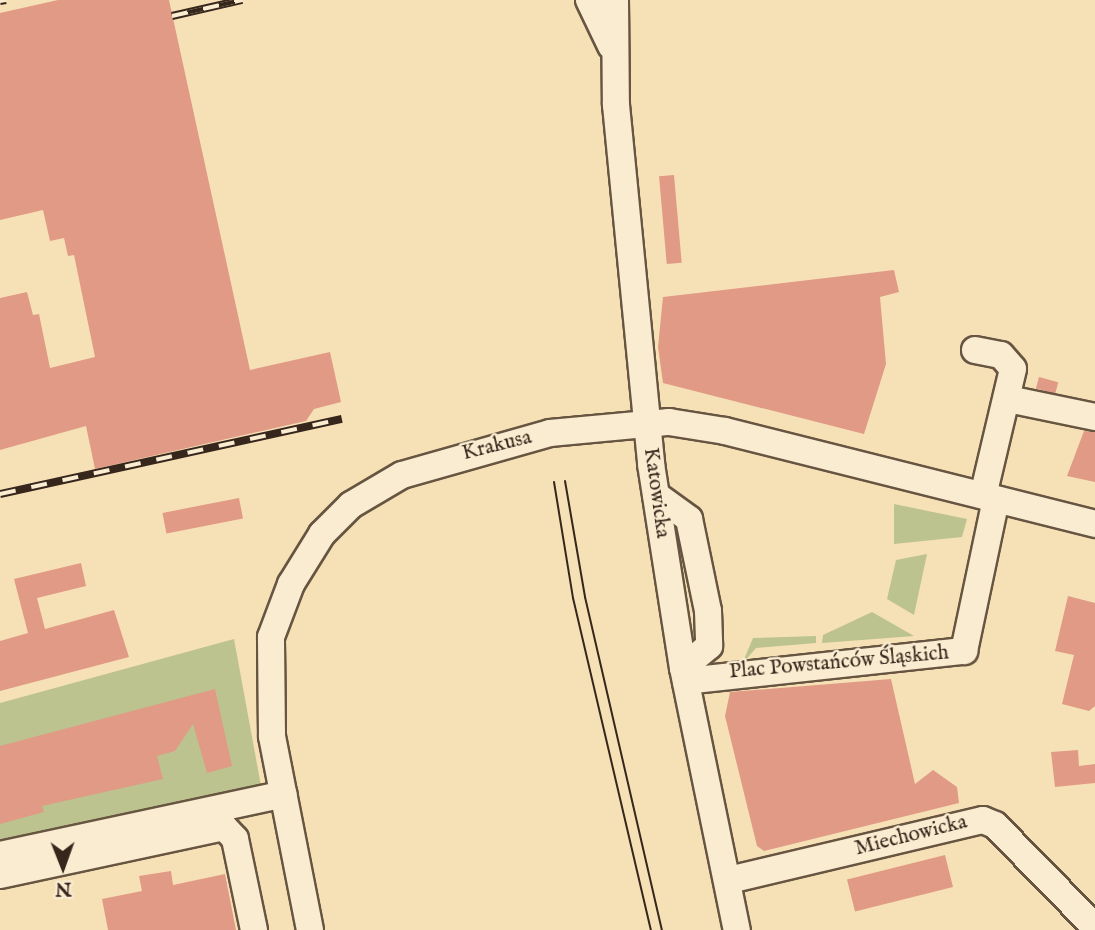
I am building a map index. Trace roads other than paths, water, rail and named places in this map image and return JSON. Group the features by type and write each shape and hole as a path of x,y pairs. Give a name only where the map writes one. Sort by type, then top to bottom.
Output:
{"street":[{"name":"Katowicka","path":"589,0 613,51"},
{"name":"Katowicka","path":"615,0 613,51 656,495 685,674 729,880 737,930"},
{"path":"975,350 1008,360 1008,399 990,498"},
{"path":"1008,399 1095,417"},
{"name":"Krakusa","path":"310,930 271,724 271,637 291,584 322,534 351,505 429,464 561,431 647,422 725,430 1095,524"},
{"name":"Plac Powstańców Śląskich","path":"685,674 964,651 990,498"},
{"path":"0,855 284,794"},
{"name":"Miechowicka","path":"729,880 983,820 995,825 1095,926"},
{"path":"0,875 224,827 235,839 254,930"}],"tram line":[{"path":"565,481 585,597 662,930"},
{"path":"554,482 573,598 651,930"}],"railway":[{"path":"0,1 6,0"},
{"path":"172,16 242,0"},
{"path":"0,494 342,419"}]}
